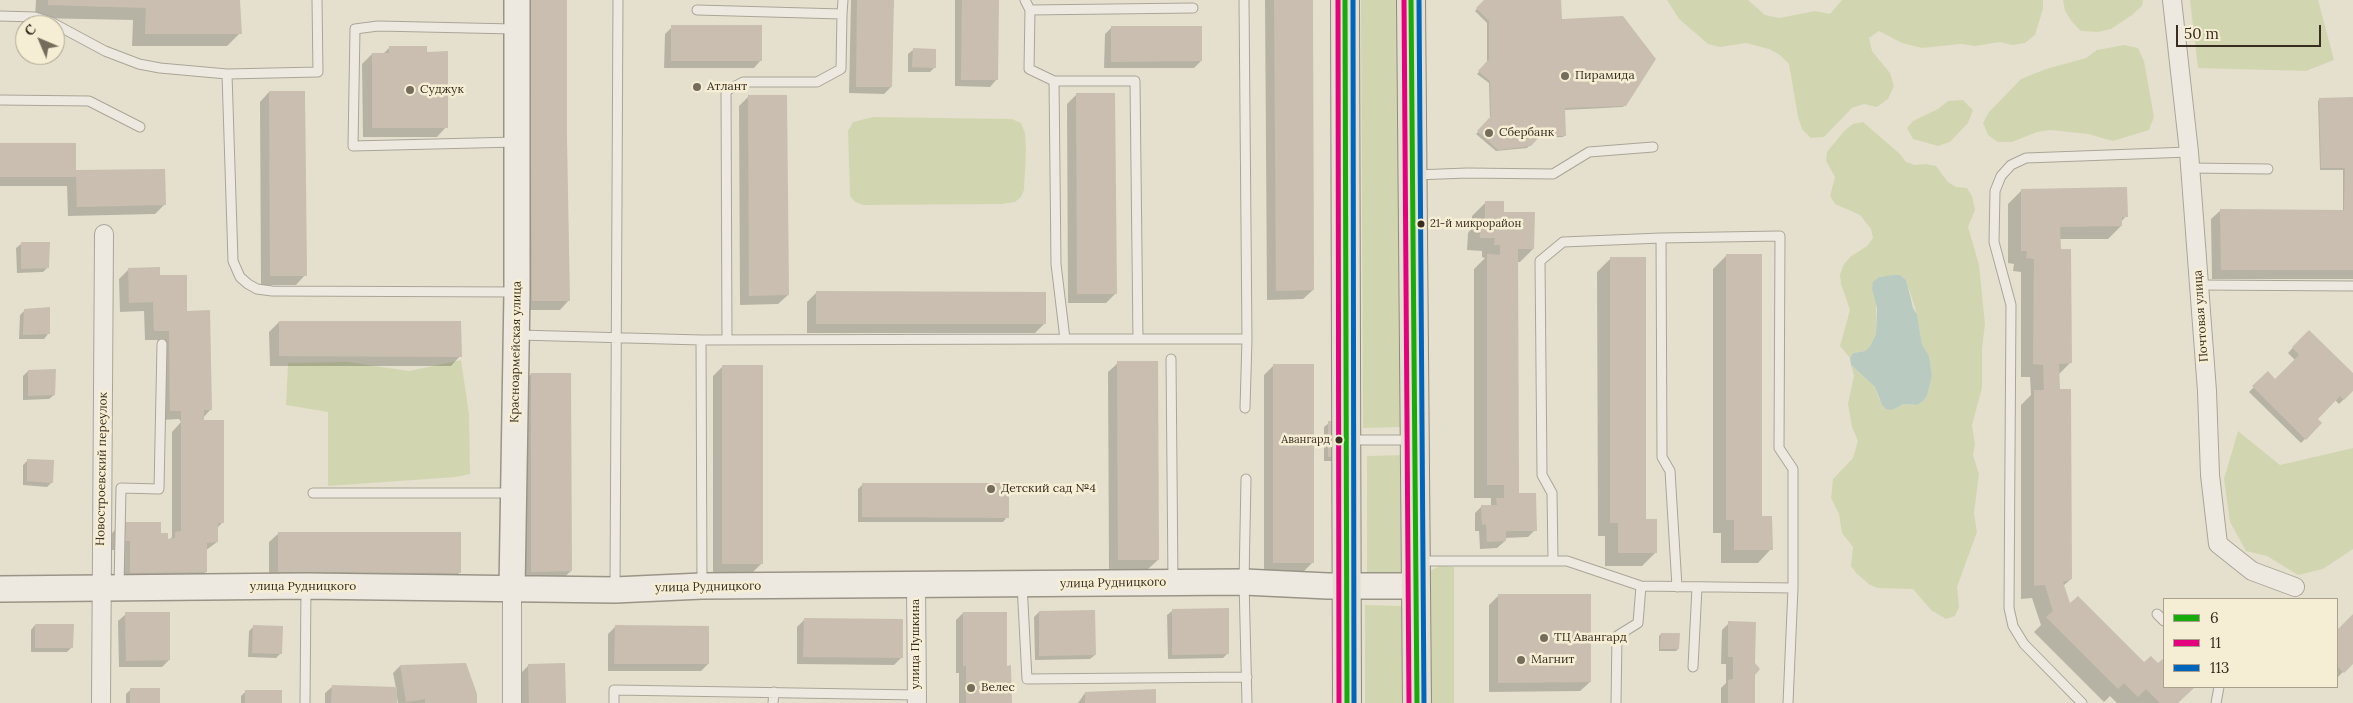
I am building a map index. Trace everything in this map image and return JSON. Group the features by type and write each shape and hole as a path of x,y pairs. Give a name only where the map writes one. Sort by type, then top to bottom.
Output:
{"main road":[{"path":"1345,0 1347,703"},
{"path":"1411,0 1417,703"}],"street":[{"name":"Красноармейская улица","path":"512,703 512,589 518,292 517,0"},
{"name":"Почтовая улица","path":"2172,0 2189,160 2207,391 2210,475 2218,544 2252,571 2295,587"},
{"name":"Новостроевский переулок","path":"101,703 110,589 104,234"},
{"name":"улица Рудницкого","path":"0,589 306,586 615,590 702,586 916,586 1174,582 1244,582 1328,586 1347,585 1416,574"},
{"name":"улица Пушкина","path":"916,586 916,699"}],"lane":[{"path":"0,16 35,17 51,22 105,51 139,64 160,68 227,74 318,72 317,0"},
{"path":"615,590 618,0"},
{"path":"727,340 726,91 743,82 817,82 841,69 842,0"},
{"path":"1025,0 1030,10 1029,69 1054,81 1135,81 1138,339"},
{"path":"1244,0 1247,339 1245,408"},
{"path":"1030,10 1193,8"},
{"path":"697,10 842,14"},
{"path":"517,29 378,26 355,30 352,146 517,142"},
{"path":"227,74 233,261 240,277 248,284 257,289 272,291 518,292"},
{"path":"1054,81 1056,264 1065,339"},
{"path":"0,100 89,101 140,127"},
{"path":"1412,175 1467,173 1553,174 1589,152 1653,147"},
{"path":"2082,703 2024,644 2012,626 2009,608 2011,305 1994,242 1995,190 2006,170 2011,165 2026,158 2189,160 2268,169"},
{"path":"1553,560 1552,493 1542,475 1540,261 1563,242 1780,236 1780,448 1794,469 1793,588 1788,703"},
{"path":"1661,238 1662,457 1670,471 1677,587"},
{"path":"2199,285 2353,286"},
{"path":"516,335 617,336 700,340 1247,339"},
{"path":"700,340 702,586"},
{"path":"110,589 121,488 159,489 162,344"},
{"path":"1171,359 1174,582"},
{"path":"1347,440 1415,440"},
{"path":"1246,479 1244,582 1247,703"},
{"path":"313,493 514,493"},
{"path":"1416,574 1553,560 1567,561 1641,586 1793,588"},
{"path":"1022,584 1027,679 1247,677"},
{"path":"305,703 306,586"},
{"path":"1616,703 1618,636 1638,623 1641,586"},
{"path":"1693,666 1697,587"},
{"path":"2216,703 2219,688"},
{"path":"614,703 614,690 774,692 916,699"},
{"path":"774,692 774,703"}],"green space":[{"path":"1361,0 1400,0 1400,427 1363,428"},
{"path":"1667,0 1748,0 1765,15 1779,18 1815,11 1830,14 1842,0 2043,0 2043,9 2035,35 2025,43 2012,45 2000,42 1975,46 1961,44 1922,48 1902,43 1879,31 1869,38 1872,51 1890,73 1894,86 1888,99 1877,107 1864,104 1852,108 1824,137 1811,138 1802,129 1798,117 1789,64 1780,55 1769,49 1746,43 1720,47 1708,44 1679,19"},
{"path":"2063,0 2143,0 2142,6 2132,15 2111,29 2098,32 2081,31 2065,11"},
{"path":"2190,0 2318,0 2334,60 2306,71 2198,68"},
{"path":"2124,45 2138,48 2144,61 2154,117 2149,130 2113,141 2088,134 2050,130 2037,132 2012,142 1998,142 1988,135 1983,123 1989,112 2021,79 2046,69 2086,58 2097,50"},
{"path":"1963,100 1973,110 1968,123 1950,142 1938,146 1913,139 1907,128 1913,121 1938,109 1948,101"},
{"path":"873,117 1012,119 1021,123 1025,133 1026,151 1024,190 1021,197 1015,202 1001,204 863,205 855,202 850,196 848,131 853,122"},
{"path":"1863,122 1900,154 1906,162 1915,165 1926,164 1936,166 1948,182 1956,187 1967,188 1972,196 1975,210 1968,227 1979,265 1985,324 1982,349 1982,388 1972,425 1975,445 1973,455 1979,474 1974,513 1977,532 1957,587 1959,607 1955,616 1946,619 1931,610 1913,589 1878,588 1870,585 1856,573 1851,566 1853,547 1842,533 1839,514 1831,498 1833,479 1853,458 1858,441 1852,427 1848,404 1854,376 1851,365 1875,387 1879,399 1892,410 1904,404 1917,405 1923,401 1927,396 1932,376 1929,356 1922,344 1917,314 1906,280 1900,275 1879,277 1876,302 1876,334 1870,346 1865,351 1853,353 1850,358 1840,346 1850,310 1841,284 1840,275 1843,266 1850,257 1867,246 1873,238 1871,229 1860,215 1835,204 1830,196 1835,177 1826,161 1827,152 1845,130 1853,124"},
{"path":"461,360 469,414 470,474 456,477 328,486 328,412 286,405 288,363 348,362 409,371"},
{"path":"2238,431 2280,465 2353,448 2353,549 2323,569 2298,575 2267,556 2246,551 2230,522 2224,479"},
{"path":"1405,455 1405,585 1367,587 1367,456"},
{"path":"1439,566 1454,567 1454,703 1426,703 1427,575"},
{"path":"1365,605 1402,606 1403,703 1365,703"}],"shaded area":[{"path":"1900,275 1906,280 1913,308 1917,314 1922,344 1929,356 1932,376 1927,396 1923,401 1917,405 1904,404 1892,410 1886,409 1882,405 1875,387 1851,365 1850,358 1853,353 1865,351 1876,334 1877,308 1872,289 1873,282 1879,277"}],"building":[{"path":"48,0 240,0 242,34 145,34 146,8 48,5"},
{"path":"530,0 567,0 570,301 532,301"},
{"path":"857,0 894,0 892,87 856,87"},
{"path":"962,0 999,0 998,80 961,80"},
{"path":"1274,0 1313,0 1314,290 1276,291"},
{"name":"Пирамида","path":"1484,0 1561,0 1562,19 1623,16 1656,59 1626,106 1565,108 1566,136 1540,136 1531,146 1498,150 1477,131 1491,116 1490,81 1478,71 1489,59 1489,21 1476,8"},
{"path":"671,25 762,25 762,61 671,61"},
{"path":"1111,26 1202,26 1202,61 1111,62"},
{"name":"Суджук","path":"389,46 427,46 427,52 448,51 448,128 372,128 372,53 389,53"},
{"path":"913,48 936,49 936,68 912,67"},
{"path":"269,91 305,91 307,276 270,276"},
{"path":"1076,93 1115,93 1117,294 1077,294"},
{"path":"748,95 787,95 789,295 749,296"},
{"path":"2353,97 2353,270 2221,270 2220,209 2344,210 2345,168 2321,168 2319,98"},
{"path":"0,143 76,143 76,170 165,169 166,205 77,207 76,177 0,177"},
{"path":"2127,187 2128,217 2122,217 2122,226 2060,227 2061,249 2071,249 2072,363 2059,364 2060,389 2071,389 2072,579 2063,582 2070,603 2078,596 2144,662 2151,656 2158,663 2163,659 2163,688 2194,688 2178,703 2160,703 2146,689 2138,697 2124,683 2118,689 2046,617 2053,611 2045,585 2034,586 2034,390 2044,390 2043,365 2033,364 2034,259 2026,258 2027,251 2021,251 2021,189"},
{"path":"1485,201 1504,201 1504,212 1535,212 1534,249 1518,249 1519,493 1536,493 1537,531 1506,531 1506,541 1487,542 1486,524 1482,525 1481,505 1497,505 1496,498 1504,498 1504,485 1487,485 1487,254 1500,255 1500,245 1494,245 1495,238 1480,238 1480,218 1485,218"},
{"path":"21,242 50,242 49,268 21,269"},
{"path":"1726,254 1762,254 1762,516 1772,516 1773,550 1734,550 1734,520 1726,520"},
{"path":"1610,257 1646,257 1646,519 1657,519 1657,553 1618,553 1618,523 1610,523"},
{"path":"160,267 160,275 187,275 187,311 210,310 212,410 204,410 204,420 224,420 224,523 218,523 218,542 207,543 207,572 130,573 130,541 121,541 121,522 161,522 161,533 168,533 168,539 175,538 175,532 181,531 181,411 170,411 169,331 154,331 153,302 129,303 128,268"},
{"path":"816,291 1046,292 1046,324 816,324"},
{"path":"50,307 50,334 23,335 24,309"},
{"path":"279,321 461,321 462,357 279,356"},
{"path":"2309,330 2353,373 2353,391 2344,400 2340,396 2318,419 2322,423 2306,440 2252,386 2268,371 2275,379 2299,355 2292,347"},
{"path":"1117,361 1158,361 1159,560 1118,560"},
{"path":"1273,364 1314,364 1314,563 1273,563"},
{"path":"722,365 763,365 763,564 722,564"},
{"path":"56,369 55,395 28,396 28,370"},
{"path":"531,373 571,373 572,571 531,572"},
{"path":"1328,421 1341,421 1341,457 1328,457"},
{"path":"27,459 54,460 53,483 27,481"},
{"path":"862,483 1009,483 1009,518 862,517"},
{"path":"278,532 461,532 461,573 278,572"},
{"name":"ТЦ Авангард","path":"1498,594 1591,594 1591,682 1498,683"},
{"path":"1229,608 1229,654 1172,655 1172,609"},
{"path":"1095,610 1096,655 1039,656 1039,611"},
{"path":"125,612 170,612 170,660 126,661"},
{"path":"963,612 1007,612 1007,666 1011,665 1012,703 966,703 966,666 963,666"},
{"path":"2353,614 2353,664 2344,673 2338,667 2338,629"},
{"path":"804,618 903,619 903,658 803,657"},
{"path":"1728,621 1756,622 1755,663 1760,669 1755,675 1755,703 1728,703 1728,680 1733,679 1733,657 1728,657"},
{"path":"35,624 74,624 73,648 35,648"},
{"path":"253,625 283,626 282,654 252,653"},
{"path":"615,625 709,626 709,664 614,664"},
{"path":"1661,633 1680,633 1679,649 1660,649"},
{"path":"466,663 477,694 477,703 425,703 425,699 406,702 400,665"},
{"path":"565,663 566,703 529,703 528,664"},
{"path":"332,685 397,687 397,703 331,703"},
{"path":"130,688 160,688 160,703 130,703"},
{"path":"1156,689 1156,703 1085,703 1085,692"},
{"path":"245,690 282,690 282,703 245,703"}],"transit line":[{"name":"11","path":"1338,0 1339,703"},
{"name":"6","path":"1345,0 1347,703"},
{"name":"113","path":"1353,0 1354,703"},
{"name":"11","path":"1404,0 1409,703"},
{"name":"6","path":"1411,0 1417,703"},
{"name":"113","path":"1419,0 1424,703"}],"place":[{"name":"Пирамида","path":"1565,76"},
{"name":"Атлант","path":"697,87"},
{"name":"Суджук","path":"410,90"},
{"name":"Сбербанк","path":"1489,133"},
{"name":"21-й микрорайон","path":"1421,224"},
{"name":"Авангард","path":"1339,440"},
{"name":"Детский сад №4","path":"991,489"},
{"name":"ТЦ Авангард","path":"1544,638"},
{"name":"Магнит","path":"1521,660"},
{"name":"Велес","path":"971,688"}]}
